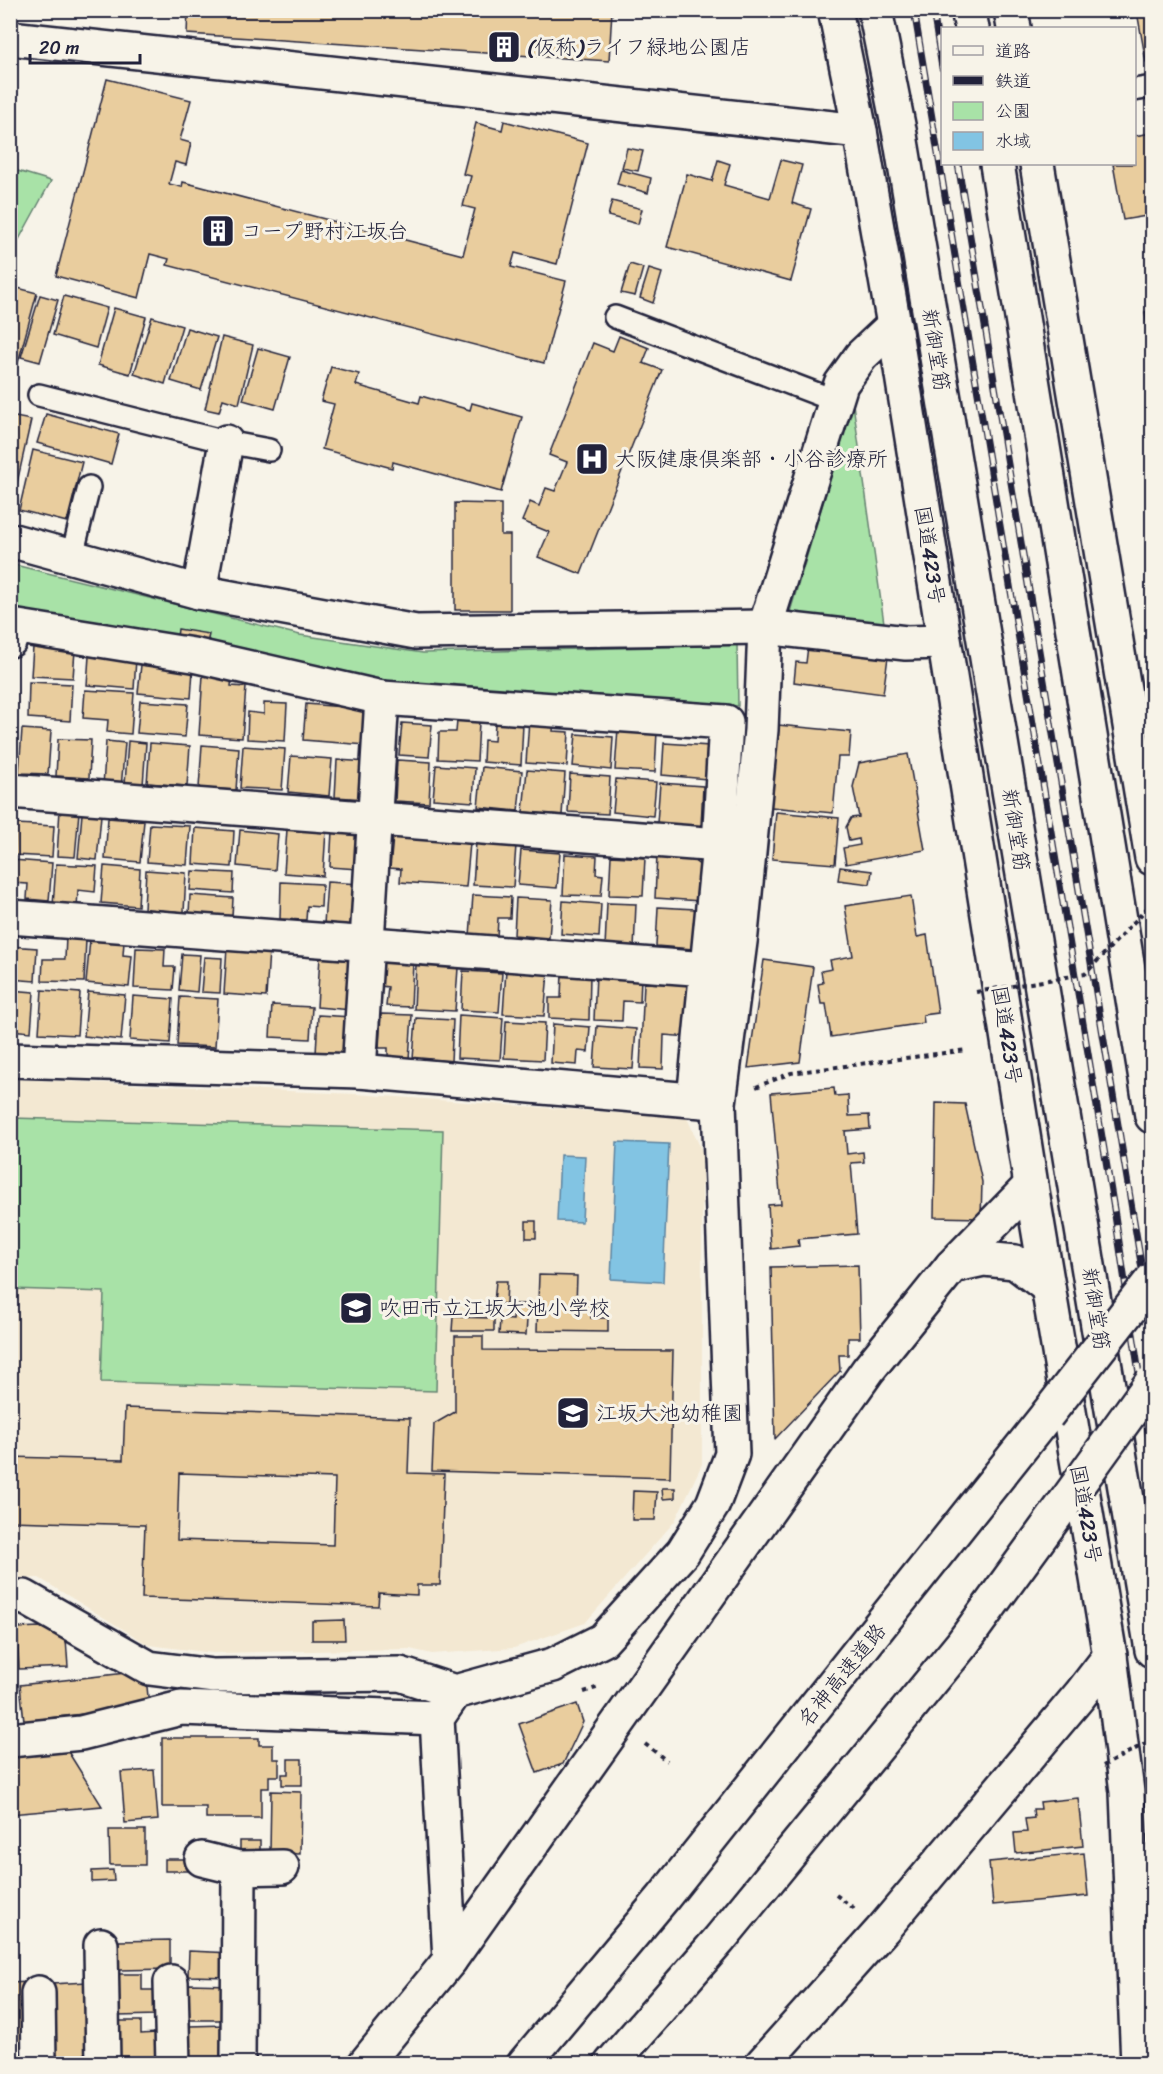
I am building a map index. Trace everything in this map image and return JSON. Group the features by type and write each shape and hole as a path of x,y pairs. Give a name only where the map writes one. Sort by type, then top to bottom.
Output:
{"main road":[{"name":"国道423号","path":"835,10 860,131 894,325 1031,1185 1110,1656 1127,1792 1138,2064"},
{"name":"新御堂筋","path":"875,10 900,135 1152,1650"},
{"path":"968,10 972,27"},
{"path":"1011,10 1014,27"},
{"path":"10,38 860,131"},
{"path":"997,165 1152,1116"},
{"path":"1037,165 1152,858"},
{"path":"706,1101 742,922 761,730 765,627 841,384 861,356 894,325"},
{"path":"199,592 226,442"},
{"path":"10,540 199,592 416,632 765,627 906,643 944,642"},
{"path":"10,640 12,626 193,655 382,698 726,722 719,845 707,969 706,1101 732,1454 712,1504 683,1552 603,1640 553,1665 446,1705 181,1708 81,1733 10,1740"},
{"path":"359,1071 382,698"},
{"path":"10,791 719,845"},
{"path":"10,917 707,969"},
{"path":"10,1060 359,1071 706,1101"},
{"path":"365,2064 450,1960 867,1370 952,1266 1031,1185"},
{"path":"952,1266 984,1259 1016,1262 1048,1287"},
{"name":"名神高速道路","path":"524,2064 663,1898 1152,1280"},
{"path":"611,2064 726,1931 962,1644 1152,1382"},
{"path":"10,1598 24,1597 149,1668 213,1676 400,1674 446,1705"},
{"path":"762,2064 883,1929 1080,1695 1110,1656"},
{"path":"446,1705 450,1960"},
{"path":"202,1859 239,1868 282,1867"},
{"path":"238,2064 239,1868"},
{"path":"101,1945 103,2064"},
{"path":"171,1982 173,2064"},
{"path":"38,1993 39,2064"}],"lane":[{"path":"1136,90 1152,87"},
{"path":"615,316 836,401"},
{"path":"39,395 226,442 269,450"},
{"path":"72,556 89,487"}],"path":[{"path":"976,992 1085,975 1152,903"},
{"path":"706,1101 736,1100 762,1083 791,1073 967,1050"},
{"path":"1103,1766 1152,1740"}],"shaded area":[{"name":"吹田市立江坂大池小学校","path":"11,1079 356,1094 687,1118 702,1151 702,1464 675,1521 585,1623 514,1648 432,1654 410,1649 213,1653 149,1645 39,1578 11,1579"}],"green space":[{"path":"10,169 51,181 11,254"},
{"path":"853,404 884,623 789,615"},
{"path":"11,564 300,635 423,653 737,645 738,706 385,681 11,608"},
{"path":"12,1118 443,1130 436,1391 101,1382 104,1292 11,1289"}],"water":[{"path":"617,1142 669,1144 663,1282 611,1279"},
{"path":"560,1155 585,1156 582,1222 557,1221"}],"building":[{"name":"(仮称)ライフ緑地公園店","path":"188,10 612,10 609,61 187,34"},
{"path":"1129,10 1152,10 1152,61 1146,62 1138,17 1130,18"},
{"name":"コープ野村江坂台","path":"107,79 191,100 180,140 191,143 186,165 175,162 169,184 182,187 183,182 463,255 475,209 463,206 471,176 463,174 476,123 502,130 504,121 588,143 557,264 515,253 511,267 566,281 544,363 167,265 169,259 150,254 139,298 56,276"},
{"path":"1152,133 1152,215 1123,220 1113,165 1136,165 1136,136"},
{"path":"627,148 643,151 638,171 622,168"},
{"path":"718,160 730,164 724,185 770,198 781,160 802,165 792,203 811,209 791,281 667,247 687,174 712,181"},
{"path":"621,170 651,178 648,193 617,184"},
{"path":"612,201 642,209 638,224 608,216"},
{"path":"630,264 643,268 635,296 621,293"},
{"path":"649,269 662,273 653,303 640,298"},
{"path":"10,286 37,293 13,381 10,381"},
{"path":"40,295 58,300 40,362 21,357"},
{"path":"64,296 107,308 96,348 53,335"},
{"path":"114,308 146,317 130,374 98,365"},
{"path":"1152,311 1152,364 1145,312"},
{"path":"152,317 182,326 165,384 134,374"},
{"path":"187,328 217,337 201,390 171,381"},
{"name":"大阪健康倶楽部・小谷診療所","path":"619,336 649,348 643,363 662,370 581,574 538,557 549,532 522,521 530,502 539,506 546,488 555,491 567,462 549,455 593,343 613,351"},
{"path":"222,337 253,345 239,404 223,399 219,412 205,409"},
{"path":"258,348 290,357 275,409 243,400"},
{"path":"331,367 359,374 356,385 419,403 421,396 470,410 472,403 522,417 501,492 393,462 392,468 322,449 334,404 321,401"},
{"path":"46,414 119,434 111,464 37,443"},
{"path":"10,416 31,420 17,483 10,482"},
{"path":"33,450 82,462 67,522 19,510"},
{"path":"455,503 501,504 501,535 510,535 510,610 455,610"},
{"path":"178,629 209,634 206,649 176,645"},
{"path":"808,646 888,657 883,694 794,682 796,662 806,663"},
{"path":"33,647 75,650 73,678 31,676"},
{"path":"89,656 136,659 134,689 87,685"},
{"path":"141,665 193,670 191,698 138,693"},
{"path":"203,675 232,677 231,686 246,687 242,738 199,735"},
{"path":"29,682 72,684 70,721 28,718"},
{"path":"85,690 134,693 131,734 107,732 108,720 83,718"},
{"path":"140,701 188,704 185,737 137,733"},
{"path":"264,703 287,704 285,741 247,739 248,712 264,714"},
{"path":"306,704 369,709 366,745 303,740"},
{"path":"529,720 554,721 553,731 569,732 567,766 526,763"},
{"path":"457,721 479,722 477,761 438,759 439,732 456,732"},
{"path":"402,723 432,725 429,757 399,755"},
{"path":"495,723 523,724 521,765 483,762 484,740 494,741"},
{"path":"778,725 851,732 849,757 838,757 833,813 771,807"},
{"path":"618,728 657,731 655,772 615,770"},
{"path":"22,729 51,731 48,774 19,773"},
{"path":"576,734 613,737 611,770 573,766"},
{"path":"58,739 91,740 89,778 56,776"},
{"path":"106,741 125,743 121,788 103,786"},
{"path":"128,741 146,743 143,785 125,784"},
{"path":"150,743 190,746 187,786 147,783"},
{"path":"664,743 710,746 707,779 662,775"},
{"path":"202,745 239,748 236,790 199,788"},
{"path":"243,746 285,749 282,790 240,788"},
{"path":"908,754 925,850 846,864 843,848 860,845 859,839 849,841 846,827 851,818 859,817 853,787 859,763"},
{"path":"291,756 332,759 329,796 288,792"},
{"path":"337,760 369,762 366,799 335,797"},
{"path":"397,760 431,762 429,803 395,801"},
{"path":"436,765 475,768 473,802 433,799"},
{"path":"482,767 522,771 518,811 478,807"},
{"path":"527,770 565,773 562,815 523,812"},
{"path":"570,774 610,777 608,814 568,812"},
{"path":"616,779 656,782 653,816 613,812"},
{"path":"660,783 703,786 701,826 657,823"},
{"path":"60,810 79,812 75,857 57,856"},
{"path":"776,812 839,818 835,864 772,859"},
{"path":"82,814 101,815 97,860 78,858"},
{"path":"108,818 144,821 140,862 105,859"},
{"path":"16,824 54,826 52,857 14,855"},
{"path":"150,824 190,826 187,865 147,862"},
{"path":"195,828 234,831 232,867 193,864"},
{"path":"287,829 326,831 323,876 284,873"},
{"path":"240,830 278,834 275,870 237,866"},
{"path":"332,831 361,832 358,869 330,867"},
{"path":"393,837 470,843 466,887 400,882 401,869 390,868"},
{"path":"476,842 516,845 513,887 473,885"},
{"path":"521,850 560,853 557,888 518,885"},
{"path":"565,854 597,856 596,874 603,875 601,896 563,895"},
{"path":"611,856 645,858 643,896 609,895"},
{"path":"657,856 692,859 703,868 701,901 655,898"},
{"path":"12,860 52,863 49,901 27,899 28,884 10,883"},
{"path":"56,864 97,866 95,892 78,890 77,908 53,906"},
{"path":"104,866 140,869 138,906 101,903"},
{"path":"840,867 872,871 870,884 838,880"},
{"path":"146,870 186,873 184,912 144,909"},
{"path":"192,871 234,873 233,893 190,890"},
{"path":"281,882 322,884 321,907 307,906 306,920 280,919"},
{"path":"327,882 360,884 357,926 324,924"},
{"path":"190,895 233,898 232,917 189,914"},
{"path":"473,895 511,897 510,918 498,918 497,938 470,936"},
{"path":"911,896 917,937 927,935 938,1013 923,1015 924,1023 831,1037 826,1004 821,1004 818,984 823,983 821,971 832,969 830,960 853,956 845,906"},
{"path":"516,898 552,900 549,938 514,935"},
{"path":"563,901 601,904 599,937 561,934"},
{"path":"607,903 636,904 634,949 605,948"},
{"path":"658,907 695,909 693,949 656,946"},
{"path":"66,937 86,939 84,982 42,981 43,959 65,959"},
{"path":"90,939 124,942 123,955 132,956 129,987 86,983"},
{"path":"10,946 37,948 35,981 10,979"},
{"path":"227,947 269,950 266,997 224,994"},
{"path":"136,948 165,949 164,967 175,967 173,990 134,988"},
{"path":"182,954 200,955 197,992 179,990"},
{"path":"320,956 354,958 352,1010 317,1007"},
{"path":"204,957 222,958 220,993 201,992"},
{"path":"383,960 413,962 411,1007 386,1006 388,987 381,986"},
{"path":"764,960 813,967 800,1062 748,1068"},
{"path":"416,965 458,968 455,1011 414,1009"},
{"path":"506,970 548,973 544,1016 503,1014"},
{"path":"463,971 502,973 499,1012 461,1010"},
{"path":"562,973 590,974 589,1020 549,1018 549,998 561,998"},
{"path":"596,974 641,977 640,1002 623,1001 622,1021 594,1020"},
{"path":"644,983 691,985 689,1037 664,1035 663,1069 640,1068"},
{"path":"10,990 34,992 31,1032 10,1030"},
{"path":"42,990 80,993 77,1035 39,1033"},
{"path":"88,992 125,995 121,1040 84,1036"},
{"path":"133,996 173,999 170,1043 130,1040"},
{"path":"180,997 218,999 215,1047 177,1045"},
{"path":"272,1005 312,1007 310,1039 270,1037"},
{"path":"381,1014 412,1015 409,1059 388,1057 388,1048 379,1048"},
{"path":"318,1015 352,1017 350,1056 316,1054"},
{"path":"459,1015 503,1018 500,1060 457,1058"},
{"path":"416,1018 453,1020 451,1061 413,1059"},
{"path":"506,1021 545,1023 543,1060 504,1058"},
{"path":"553,1024 590,1027 588,1052 578,1051 577,1065 551,1063"},
{"path":"597,1026 636,1029 633,1069 594,1067"},
{"path":"834,1088 835,1096 848,1095 849,1116 869,1115 870,1129 845,1131 847,1154 863,1152 864,1162 851,1163 857,1234 798,1239 799,1246 771,1249 768,1205 781,1204 771,1093"},
{"path":"936,1103 965,1104 982,1182 981,1218 934,1217"},
{"path":"526,1221 536,1221 536,1238 526,1238"},
{"path":"858,1265 860,1338 848,1338 848,1355 839,1355 840,1371 775,1439 771,1267"},
{"path":"539,1275 577,1276 576,1304 591,1304 591,1318 608,1318 608,1332 537,1331"},
{"path":"496,1281 507,1281 506,1304 494,1303"},
{"path":"514,1304 528,1304 526,1335 499,1334 500,1319 513,1320"},
{"path":"453,1317 494,1318 494,1331 452,1331"},
{"path":"455,1336 483,1336 483,1350 673,1351 670,1478 432,1471 434,1424 455,1412"},
{"path":"125,1408 410,1418 408,1473 444,1474 440,1585 417,1585 417,1595 379,1593 378,1606 142,1598 145,1525 10,1521 10,1457 123,1460","holes":["179,1473 335,1478 333,1545 177,1540"]},
{"path":"662,1488 675,1488 675,1498 663,1499"},
{"path":"633,1491 657,1492 655,1520 632,1520"},
{"path":"344,1620 345,1640 312,1640 312,1621"},
{"path":"40,1627 66,1639 68,1667 19,1669 17,1628"},
{"path":"126,1673 147,1687 149,1706 24,1721 20,1685"},
{"path":"577,1704 583,1722 563,1764 537,1773 519,1724"},
{"path":"162,1738 259,1738 259,1745 273,1745 273,1759 279,1759 279,1776 269,1776 269,1788 261,1788 261,1818 206,1818 206,1807 162,1807"},
{"path":"67,1750 102,1806 10,1814 10,1755"},
{"path":"288,1759 302,1759 302,1785 282,1785 282,1774 288,1774"},
{"path":"154,1770 158,1820 125,1823 121,1772"},
{"path":"271,1791 301,1792 300,1854 270,1853"},
{"path":"1078,1798 1083,1846 1016,1853 1014,1833 1027,1832 1025,1819 1034,1818 1033,1809 1041,1809 1040,1802"},
{"path":"109,1830 145,1830 145,1865 110,1865"},
{"path":"240,1841 260,1841 260,1857 240,1857"},
{"path":"1084,1853 1088,1896 993,1905 989,1862"},
{"path":"165,1859 195,1859 195,1871 165,1871"},
{"path":"113,1870 114,1881 92,1882 92,1871"},
{"path":"170,1940 170,1969 119,1970 119,1941"},
{"path":"189,1951 232,1953 231,1977 188,1976"},
{"path":"117,1974 142,1974 142,1990 156,1990 157,2015 118,2016"},
{"path":"28,1982 28,2064 10,2064 10,1983"},
{"path":"87,1982 91,2064 55,2064 51,1984"},
{"path":"189,1984 231,1985 231,2020 189,2020"},
{"path":"116,2021 141,2021 141,2034 156,2033 156,2061 117,2062"},
{"path":"227,2025 229,2064 209,2064 209,2061 190,2062 189,2026"}],"railway":[{"path":"914,10 1114,1209 1152,1459"},
{"path":"933,10 941,62"},
{"path":"958,165 1152,1329"}],"place":[{"name":"(仮称)ライフ緑地公園店","path":"504,47"},
{"name":"コープ野村江坂台","path":"218,231"},
{"name":"大阪健康倶楽部・小谷診療所","path":"592,459"},
{"name":"吹田市立江坂大池小学校","path":"356,1308"},
{"name":"江坂大池幼稚園","path":"573,1413"}]}
